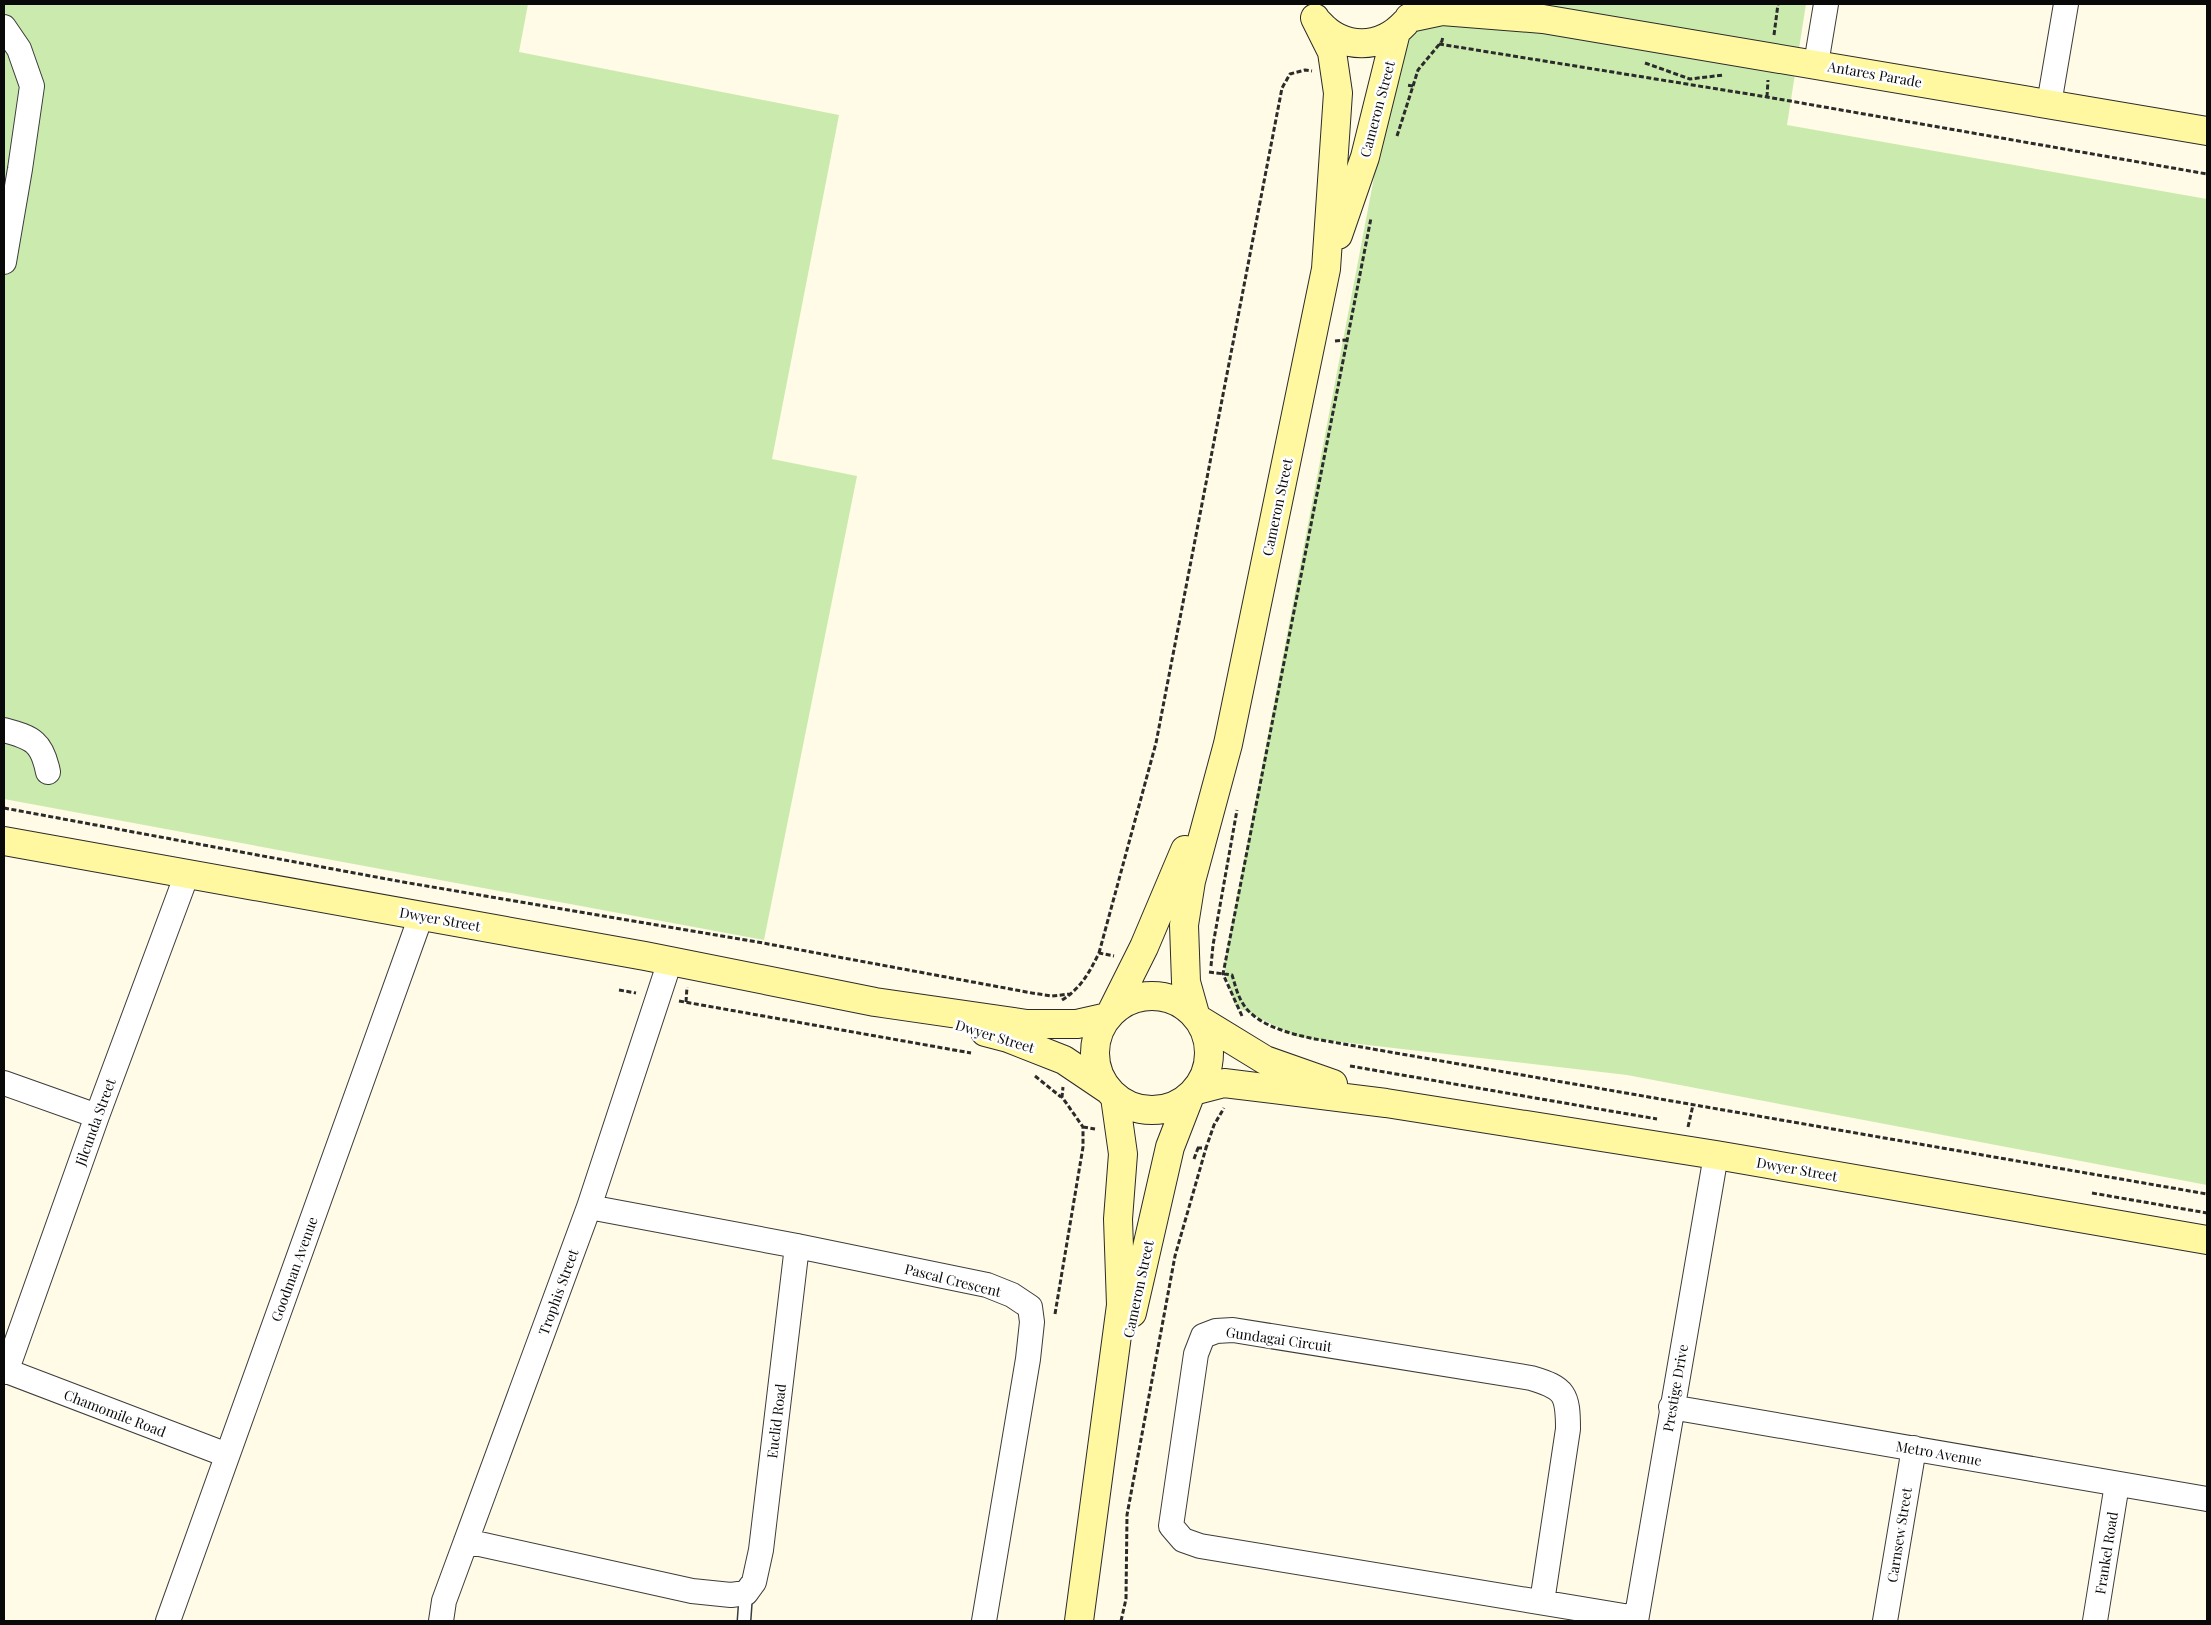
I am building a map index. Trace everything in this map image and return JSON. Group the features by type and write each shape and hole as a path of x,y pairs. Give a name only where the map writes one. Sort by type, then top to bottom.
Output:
{"street":[{"name":"Antares Parade","path":"1507,4 1543,19"},
{"path":"1816,64 1826,4"},
{"path":"2048,104 2066,4"},
{"name":"Antares Parade","path":"1312,11 1328,32 1344,41 1362,44 1380,41 1406,18 1446,12 1543,19 2207,132"},
{"name":"Cameron Street","path":"1312,11 1332,52 1338,93 1326,269"},
{"name":"Cameron Street","path":"1197,1017 1186,982 1184,925 1191,880 1228,744 1326,269 1365,158 1406,18"},
{"path":"4,27 20,49 32,86 4,262"},
{"path":"4,730 37,743 45,754 48,772"},
{"name":"Cameron Street","path":"1109,1015 1155,923 1228,744"},
{"name":"Dwyer Street","path":"4,841 670,961 876,1002 1027,1024 1077,1024 1109,1015"},
{"name":"Jilcunda Street","path":"5,1371 187,874"},
{"name":"Goodman Avenue","path":"168,1621 421,916"},
{"name":"Trophis Street","path":"440,1621 444,1601 589,1207 670,961"},
{"path":"1153,995 1183,1004 1197,1017 1206,1032 1210,1047 1205,1077 1193,1094 1176,1106 1160,1111 1128,1106 1111,1093 1098,1072 1095,1053 1098,1034 1109,1015 1123,1004 1138,997 1153,995"},
{"name":"Dwyer Street","path":"876,1002 1008,1038 1064,1060 1111,1093"},
{"name":"Dwyer Street","path":"1197,1017 1265,1060 1386,1103"},
{"path":"4,1083 97,1116"},
{"name":"Dwyer Street","path":"1193,1094 1224,1083 1386,1103 1716,1155 2207,1240"},
{"name":"Cameron Street","path":"1079,1621 1096,1484 1122,1305 1118,1219 1123,1154 1111,1093"},
{"name":"Cameron Street","path":"1096,1484 1170,1147 1193,1094"},
{"name":"Prestige Drive","path":"1636,1619 1671,1407 1716,1155"},
{"name":"Pascal Crescent","path":"589,1207 797,1246 987,1285 1012,1295 1030,1307 1032,1322 1028,1359 984,1621"},
{"name":"Euclid Road","path":"746,1593 754,1582 761,1550 797,1246"},
{"name":"Gundagai Circuit","path":"1542,1602 1568,1429 1568,1402 1560,1390 1549,1383 1531,1378 1233,1330 1216,1331 1203,1336 1196,1354 1172,1526 1183,1540 1200,1546 1636,1619"},
{"name":"Chamomile Road","path":"5,1371 227,1455"},
{"name":"Metro Avenue","path":"1671,1407 2207,1499"},
{"name":"Carnsew Street","path":"1885,1621 1914,1448"},
{"name":"Frankel Road","path":"2095,1621 2117,1484"},
{"path":"466,1541 692,1591 731,1595 746,1593"}],"lane":[{"name":"Euclid Road","path":"744,1621 746,1593"}],"path":[{"path":"1396,139 1418,70 1442,41 1446,12"},
{"path":"1439,44 1777,99 2207,174"},
{"path":"1099,953 1156,743 1282,88 1290,74 1305,70 1336,74"},
{"path":"1386,82 1414,86"},
{"path":"1247,1020 1240,1014 1223,974 1321,465 1373,210"},
{"path":"4,808 403,882 763,943 1032,993 1052,996 1070,994"},
{"path":"1223,974 1232,975 1242,1003 1257,1016 1281,1031 1314,1040 2207,1194"},
{"path":"619,990 976,1054"},
{"path":"1348,1066 1659,1119"},
{"path":"1029,1074 1062,1098"},
{"path":"1688,1124 1693,1105"},
{"path":"1679,1123 1698,1126"},
{"path":"1192,1166 1198,1148"},
{"path":"1121,1621 1126,1599 1127,1515 1175,1256 1206,1148"},
{"path":"2090,1193 2207,1213"}],"green space":[{"path":"4,4 528,4 519,52 839,115 772,459 857,476 764,940 4,799"},
{"path":"1407,4 1806,4 1787,125 2207,199 2207,1185 1627,1075 1298,1037 1235,1006 1224,966"}]}
